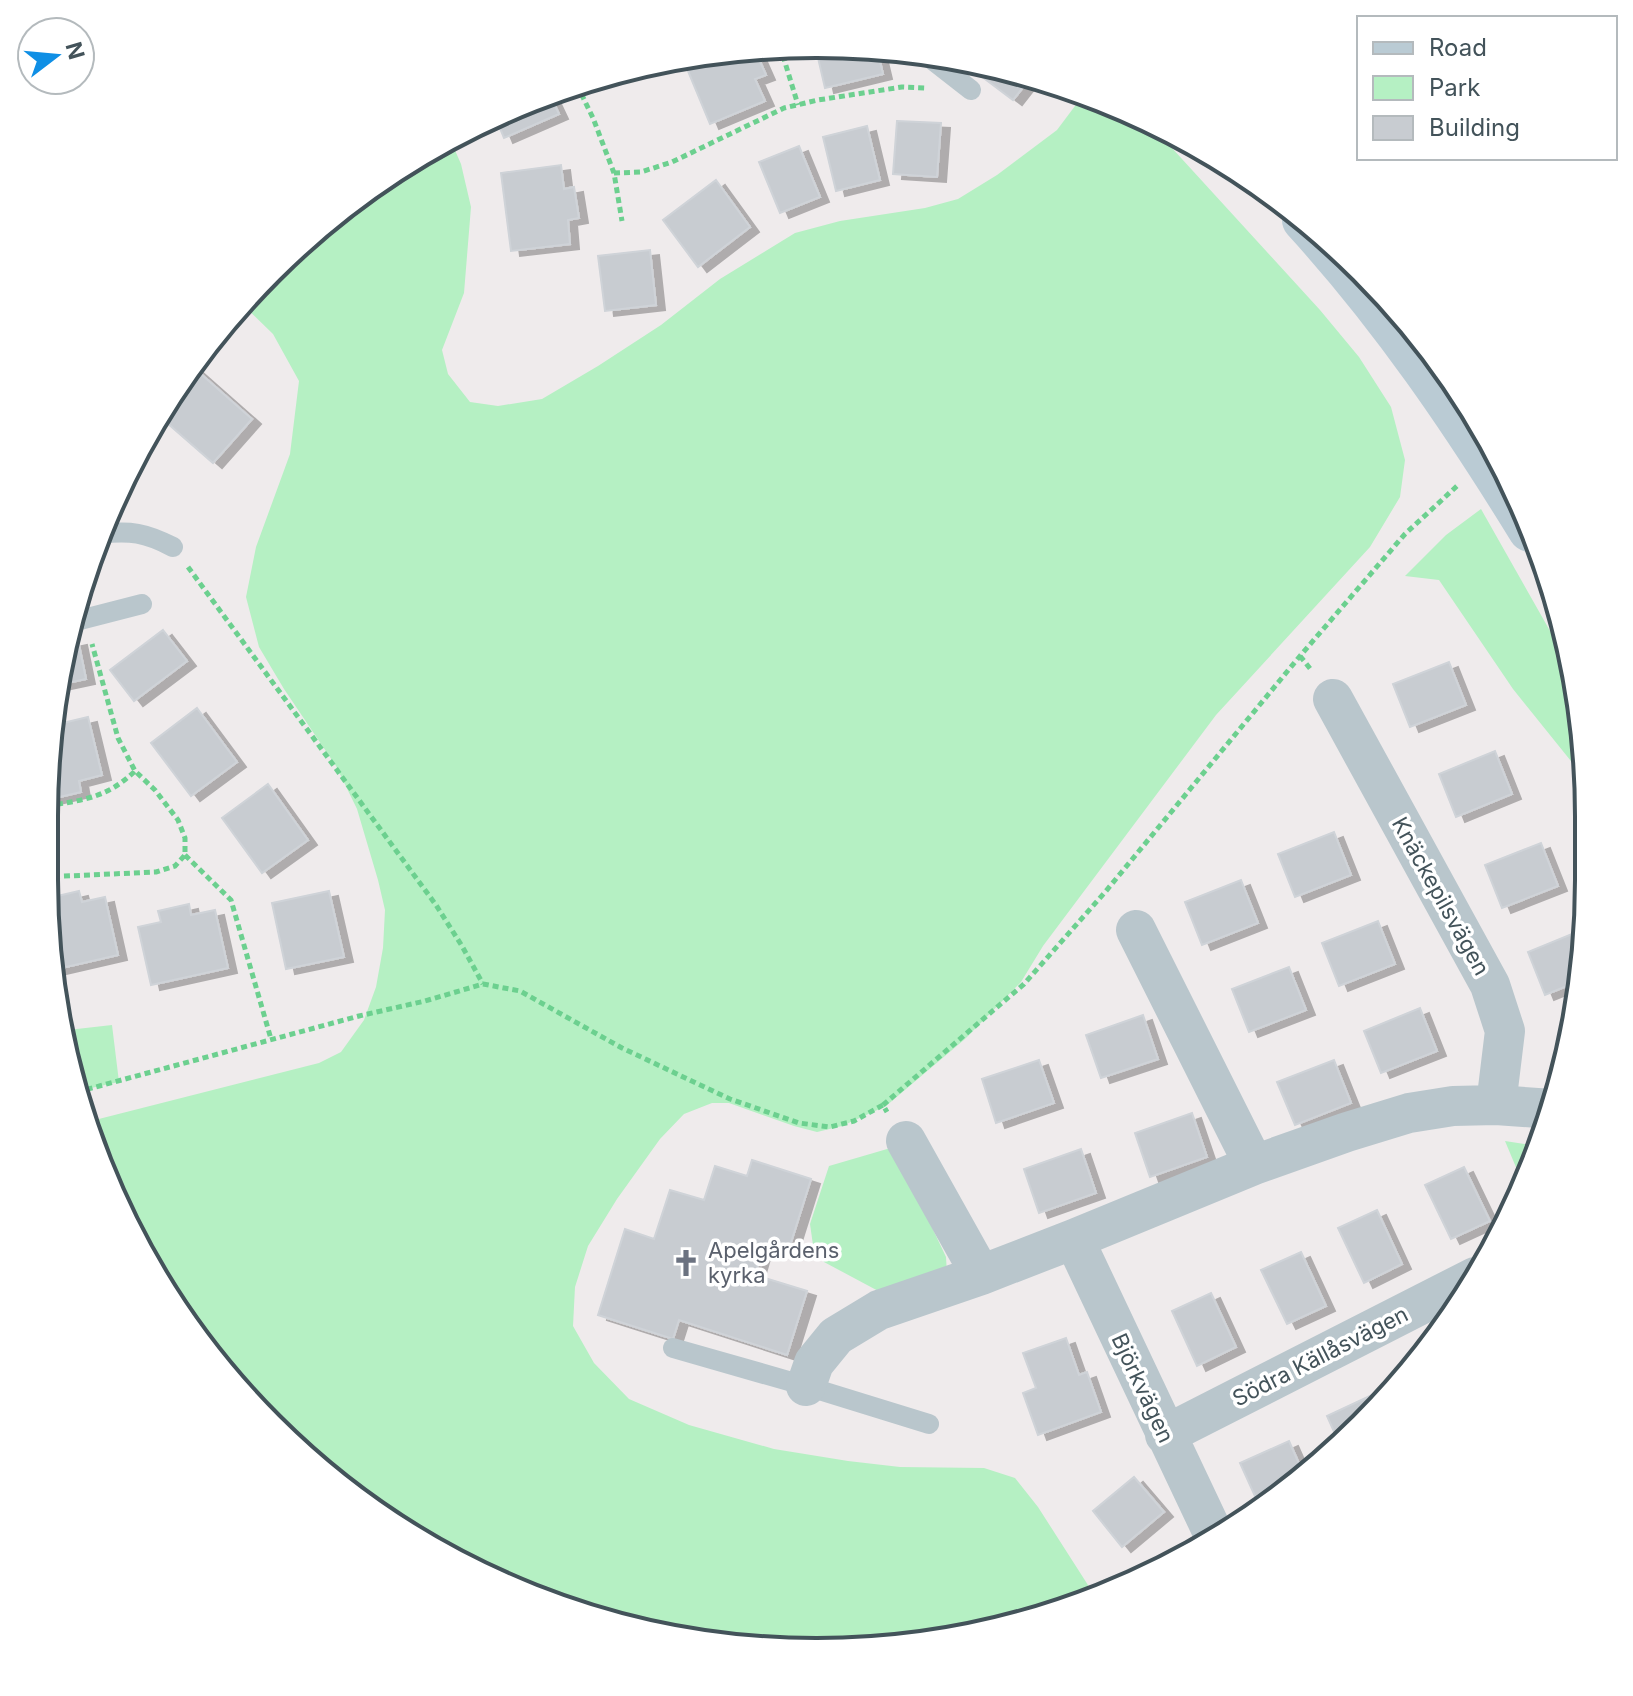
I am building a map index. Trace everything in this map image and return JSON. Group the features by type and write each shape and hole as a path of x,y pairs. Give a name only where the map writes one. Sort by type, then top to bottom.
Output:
{"street":[{"path":"1374,302 1478,446"},
{"name":"Knäckepilsvägen","path":"1333,699 1490,985 1505,1031 1496,1105"},
{"path":"1136,930 1254,1165"},
{"path":"806,1386 814,1363 836,1336 879,1310 981,1275 1254,1165 1409,1113 1453,1106 1539,1108"},
{"path":"906,1141 981,1275"},
{"name":"Björkvägen","path":"1074,1239 1210,1527"},
{"name":"Södra Källåsvägen","path":"1165,1435 1456,1287"}],"lane":[{"path":"945,69 971,90"},
{"path":"114,532 127,531 153,536 173,547"},
{"path":"84,620 142,604"},
{"path":"673,1348 929,1424"}],"path":[{"path":"784,59 798,105"},
{"path":"614,173 641,172 672,162 784,108 818,100 902,87 971,90"},
{"path":"582,95 614,173 622,221"},
{"path":"88,1089 483,984 520,991 622,1048 730,1099 799,1123 830,1127 854,1121 883,1105 1024,984 1106,891 1405,534 1486,460"},
{"path":"173,547 436,905 483,984"},
{"path":"58,876 156,872 175,866 185,855 185,838 178,820 155,790 135,771 118,738 82,630"},
{"path":"58,804 109,791 135,771"},
{"path":"185,855 231,900 271,1039"},
{"path":"883,1105 906,1141"}],"green space":[{"path":"1076,104 1170,146 1359,357 1391,407 1405,460 1400,497 1370,547 1216,715 1043,946 1021,982 965,1039 886,1106 842,1126 817,1132 729,1103 712,1103 684,1114 660,1139 588,1246 575,1287 573,1326 594,1363 629,1399 689,1425 774,1449 900,1467 984,1468 1015,1478 1038,1507 1089,1587 1013,1612 916,1632 816,1638 717,1632 620,1612 573,1598 481,1560 395,1510 316,1450 280,1416 215,1341 160,1259 136,1215 97,1119 319,1063 341,1052 364,1020 376,987 383,948 385,910 357,809 336,766 259,647 246,597 256,547 290,454 299,381 273,334 250,312 316,246 355,215 395,186 455,150 471,207 464,293 442,350 448,374 470,402 498,406 542,399 661,325 720,279 795,233 840,221 925,208 958,199 997,175 1057,130"},
{"path":"1481,509 1552,635 1569,717 1573,763 1513,689 1439,580 1405,576 1446,535"},
{"path":"112,1025 119,1082 88,1089 74,1029"},
{"path":"1505,1141 1527,1144 1517,1170"},
{"path":"894,1147 946,1257 947,1274 897,1301 824,1262 813,1245 810,1224 829,1166"}],"building":[{"path":"818,58 880,61 883,74 825,88"},
{"path":"760,61 766,75 755,79 765,101 710,124 687,70"},
{"path":"983,77 1023,87 1013,100"},
{"path":"555,105 559,114 504,138 500,128"},
{"path":"897,121 941,123 937,177 893,174"},
{"path":"867,126 880,180 836,191 823,137"},
{"path":"799,146 820,197 780,213 759,162"},
{"path":"561,165 564,189 574,187 579,218 568,220 570,244 511,251 501,173"},
{"path":"716,180 750,227 698,267 663,220"},
{"path":"650,250 656,305 605,311 598,256"},
{"path":"201,374 252,419 213,463 168,424"},
{"path":"163,630 187,661 134,701 110,670"},
{"path":"79,644 86,679 71,682"},
{"path":"1449,662 1466,705 1410,727 1393,684"},
{"path":"197,708 237,762 191,796 151,743"},
{"path":"88,717 102,775 79,781 81,792 59,797 60,767 64,723"},
{"path":"1495,751 1512,794 1456,817 1439,774"},
{"path":"268,784 308,840 262,873 222,818"},
{"path":"1334,832 1351,875 1295,897 1278,854"},
{"path":"1541,843 1558,886 1502,908 1485,865"},
{"path":"1241,880 1258,923 1202,945 1185,902"},
{"path":"79,891 82,902 105,897 118,955 63,968 59,896"},
{"path":"329,891 344,957 286,969 272,903"},
{"path":"189,904 191,915 215,910 228,968 151,985 138,927 161,922 158,911"},
{"path":"1378,921 1395,964 1339,986 1322,943"},
{"path":"1573,934 1568,986 1545,995 1528,952"},
{"path":"1289,967 1306,1010 1249,1032 1232,989"},
{"path":"1420,1008 1437,1051 1381,1073 1364,1031"},
{"path":"1143,1015 1158,1059 1101,1078 1086,1035"},
{"path":"1039,1060 1054,1103 996,1123 982,1079"},
{"path":"1334,1060 1351,1103 1295,1125 1277,1082"},
{"path":"1192,1113 1207,1157 1150,1177 1135,1133"},
{"path":"1081,1149 1096,1193 1039,1213 1024,1169"},
{"name":"Apelgårdens kyrka","path":"752,1160 811,1179 788,1252 764,1244 755,1275 807,1291 787,1355 679,1320 673,1339 598,1315 625,1229 654,1239 670,1190 704,1200 715,1166 747,1176"},
{"path":"1464,1167 1490,1221 1451,1239 1425,1185"},
{"path":"1377,1210 1402,1264 1364,1283 1338,1228"},
{"path":"1301,1252 1326,1306 1287,1324 1261,1270"},
{"path":"1211,1293 1236,1347 1197,1366 1172,1311"},
{"path":"1066,1338 1079,1375 1087,1372 1101,1412 1038,1435 1023,1393 1036,1388 1023,1353"},
{"path":"1374,1394 1335,1433 1327,1416"},
{"path":"1289,1441 1299,1464 1256,1497 1240,1463"},
{"path":"1134,1477 1164,1512 1122,1547 1093,1511"}],"place":[{"name":"Apelgårdens kyrka","path":"686,1263"}]}
